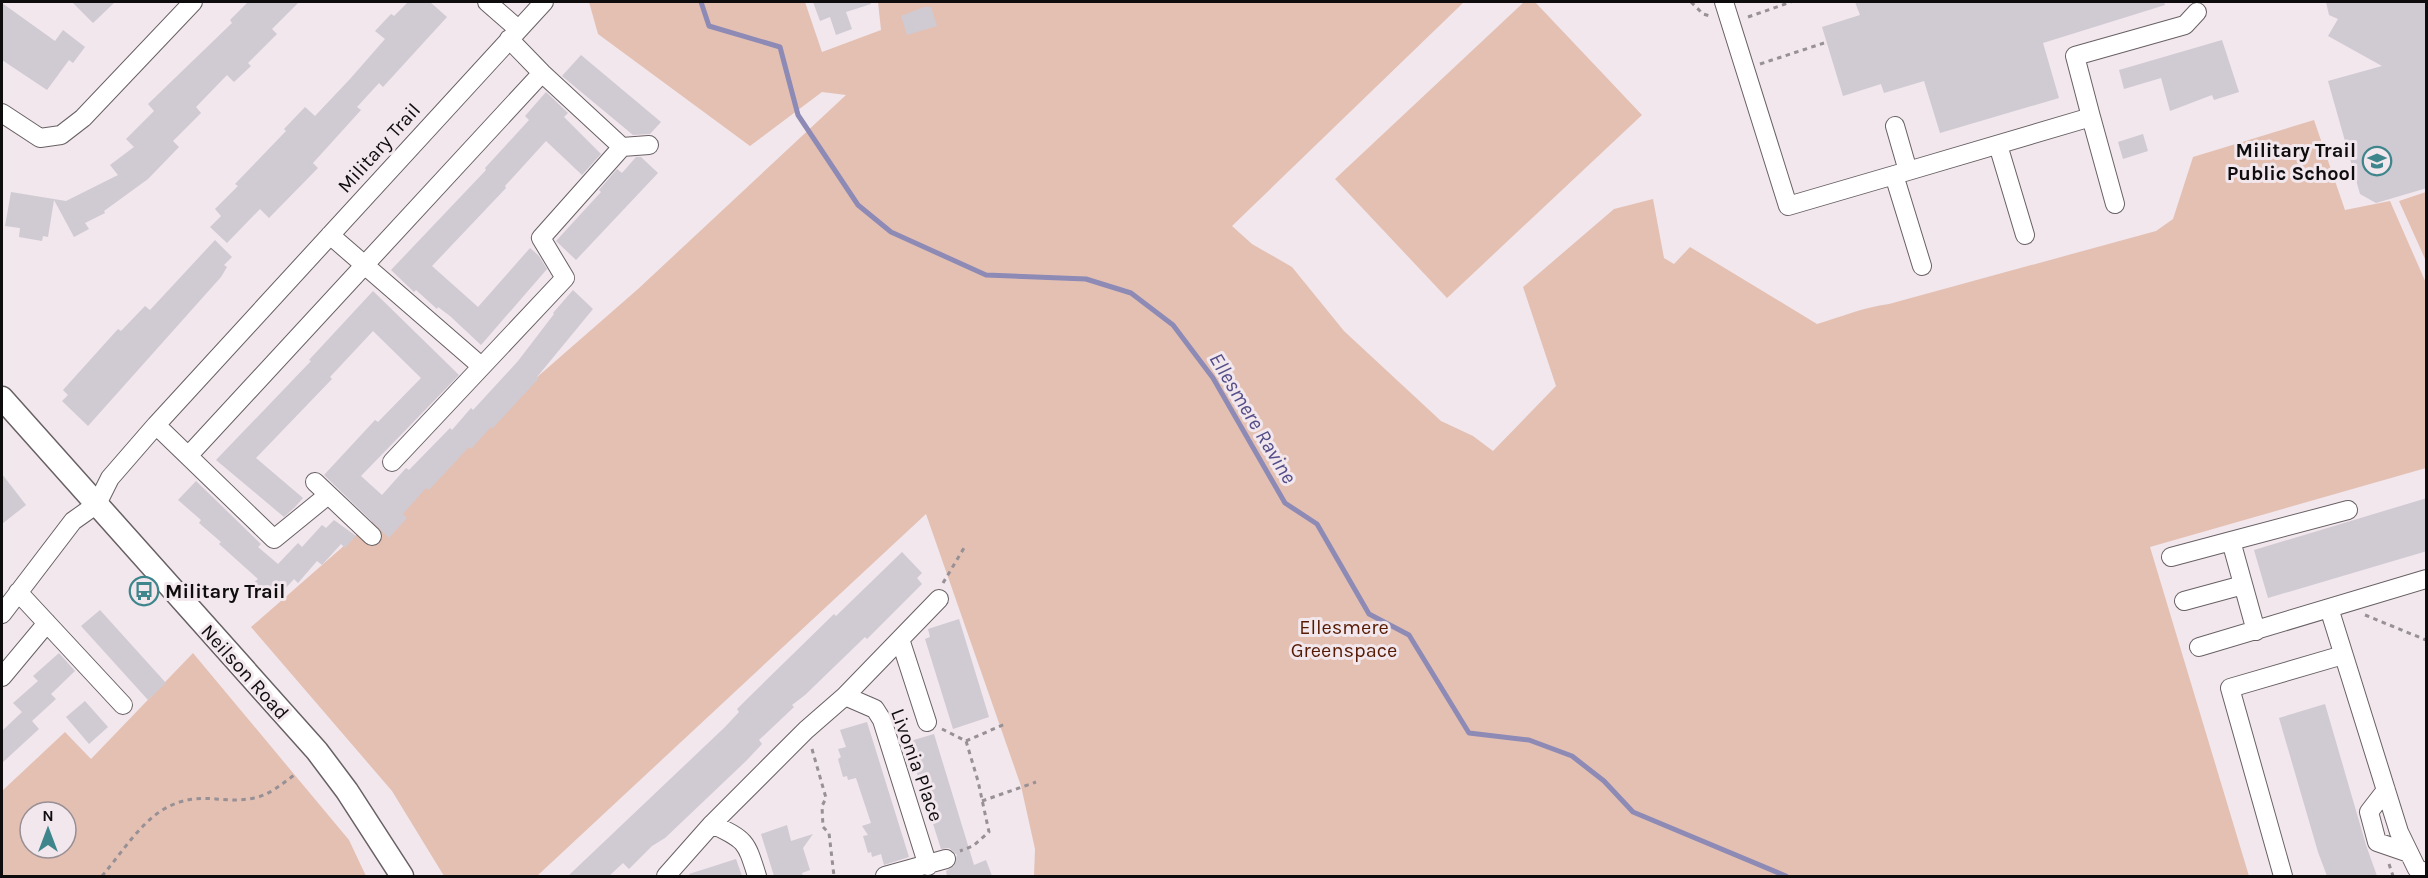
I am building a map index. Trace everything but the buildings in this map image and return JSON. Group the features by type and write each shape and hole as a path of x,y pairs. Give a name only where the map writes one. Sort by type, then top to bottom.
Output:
{"main road":[{"name":"Neilson Road","path":"2,398 317,751 347,791 402,876"}],"street":[{"path":"2,112 22,129 40,138 61,135 83,117 193,2"},
{"path":"488,2 542,74 622,147"},
{"name":"Military Trail","path":"2,614 73,521 97,504 110,478 156,425 544,2"},
{"path":"1724,2 1788,206 2091,117"},
{"path":"2115,204 2075,56 2185,25 2197,12"},
{"path":"189,455 542,74"},
{"path":"1895,126 1901,173 1922,266"},
{"path":"1998,144 2025,235"},
{"path":"392,462 565,278 541,238 622,147 649,145"},
{"path":"330,235 482,366"},
{"path":"156,425 274,539 328,495"},
{"path":"315,482 372,536"},
{"path":"2171,557 2348,510"},
{"path":"2231,541 2256,631"},
{"path":"2199,647 2427,579"},
{"path":"2184,602 2243,585"},
{"path":"18,592 123,705"},
{"path":"666,876 712,824 806,730 845,696 939,599"},
{"path":"2333,606 2343,655 2386,790 2409,853 2417,869 2427,872"},
{"path":"2,677 47,623"},
{"path":"900,639 927,722"},
{"path":"2283,876 2230,688 2343,655"},
{"name":"Livonia Place","path":"845,696 875,709 882,720 937,863"},
{"path":"2386,790 2369,812 2377,842 2409,853"},
{"path":"712,824 734,834 748,846 757,876"},
{"path":"885,876 937,863"}],"path":[{"path":"1745,69 1824,43"},
{"path":"939,599 940,588 964,548"},
{"path":"2333,606 2427,640"},
{"path":"927,722 966,741 989,832 973,846 937,863"},
{"path":"966,741 1005,724"},
{"path":"806,730 826,798 822,806 823,827 829,833 834,876"},
{"path":"102,876 141,830 165,809 197,798 252,799 268,794 297,773"},
{"path":"982,801 1036,782"}],"green space":[{"name":"Ellesmere Greenspace","path":"589,2 805,2 822,52 881,30 878,2 1464,2 1232,226 1252,244 1292,267 1344,331 1441,421 1473,436 1493,451 1556,386 1523,287 1614,209 1653,199 1664,258 1674,264 1690,247 1817,324 2156,231 2173,219 2193,157 2314,120 2345,210 2390,201 2426,283 2426,468 2150,547 2249,876 1034,876 1035,849 1021,786 926,514 537,876 444,876 392,791 251,627 638,289 846,95 822,92 750,146 598,34"},
{"path":"1524,2 1535,2 1642,115 1447,298 1335,179"},
{"path":"2426,192 2426,261 2399,201"},
{"path":"193,653 349,840 366,876 2,876 2,791 65,732 91,759"}],"waterway":[{"name":"Ellesmere Ravine","path":"701,2 709,26 780,47 798,115 858,205 891,232 986,275 1086,279 1131,293 1173,325 1213,378 1285,503 1317,524 1369,614 1409,635 1469,733 1529,740 1572,756 1604,781 1633,812 1786,876"}],"place":[{"name":"Military Trail Public School","path":"2377,161"},
{"name":"Military Trail","path":"144,591"}]}
